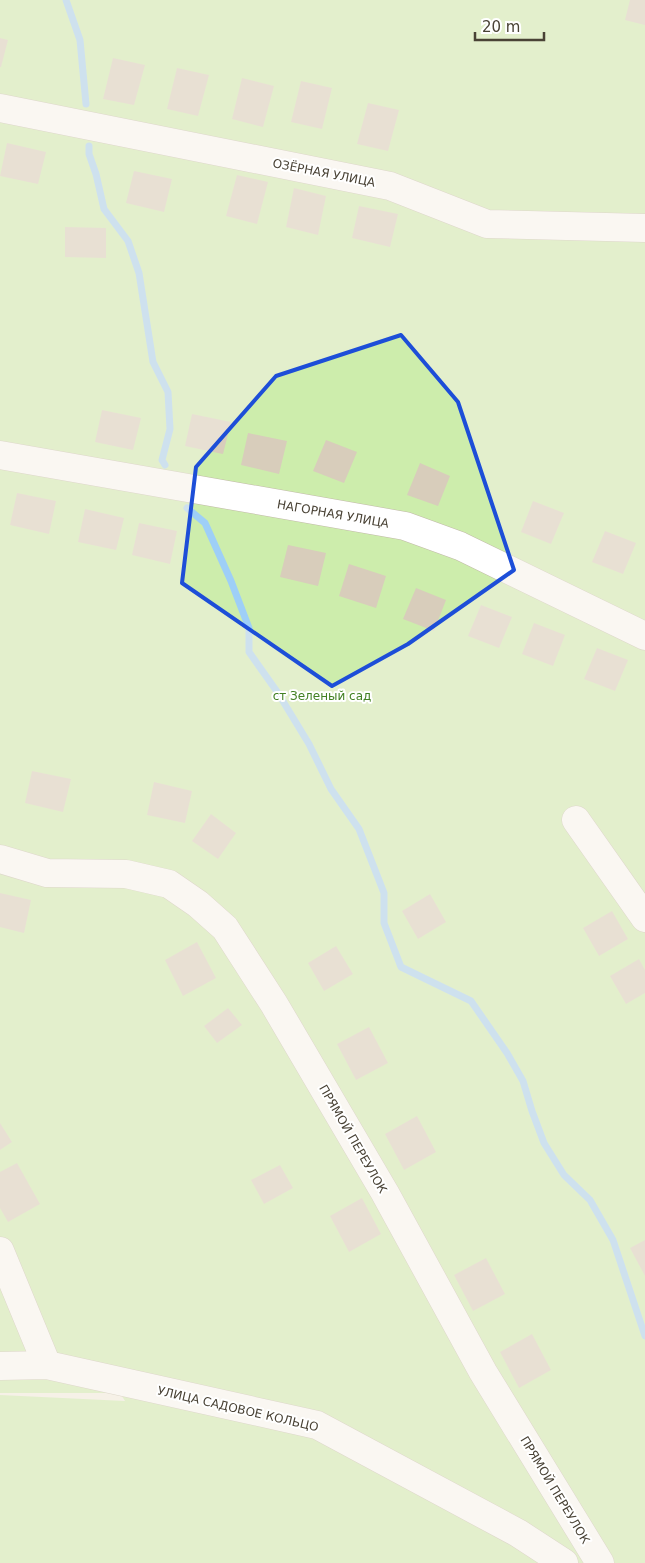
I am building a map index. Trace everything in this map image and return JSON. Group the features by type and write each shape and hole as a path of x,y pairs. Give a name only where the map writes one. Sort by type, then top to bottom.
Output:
{"street":[{"name":"ОЗЁРНАЯ УЛИЦА","path":"0,108 390,186 487,224 645,228"},
{"name":"НАГОРНАЯ УЛИЦА","path":"0,455 405,526 460,546 645,636"},
{"path":"576,820 645,918"},
{"name":"ПРЯМОЙ ПЕРЕУЛОК","path":"0,859 47,873 126,874 169,884 198,904 225,928 274,1004 385,1193 483,1372 600,1563"},
{"path":"0,1251 47,1365"},
{"name":"УЛИЦА САДОВОЕ КОЛЬЦО","path":"0,1366 47,1365 317,1425 518,1533 564,1563"}],"highlighted area":[{"path":"401,335 458,402 514,570 408,644 332,686 182,583 196,467 276,376"}],"green space":[{"name":"ст Зеленый сад","path":"0,0 645,0 645,1563 0,1563 0,1395 125,1401 120,1393 0,1393"}],"building":[{"path":"630,0 645,0 645,25 625,20"},
{"path":"0,38 8,40 1,67 0,67"},
{"path":"113,58 145,65 134,105 103,99"},
{"path":"177,68 209,75 198,116 167,109"},
{"path":"242,78 274,86 263,127 232,119"},
{"path":"301,81 332,88 322,129 291,122"},
{"path":"368,103 399,110 388,151 357,144"},
{"path":"7,143 46,152 38,184 0,176"},
{"path":"134,171 172,179 164,212 126,203"},
{"path":"237,175 268,182 257,224 226,216"},
{"path":"294,188 326,196 318,235 286,227"},
{"path":"359,206 398,214 390,247 352,238"},
{"path":"65,227 106,228 106,258 65,257"},
{"path":"102,410 141,418 133,450 95,442"},
{"path":"192,414 231,422 223,454 185,446"},
{"path":"248,433 287,441 279,474 241,465"},
{"path":"326,440 357,452 344,483 313,471"},
{"path":"420,463 450,476 438,506 407,495"},
{"path":"17,493 56,501 49,534 10,525"},
{"path":"533,501 564,513 551,544 521,532"},
{"path":"85,509 124,518 116,550 78,542"},
{"path":"139,523 177,531 170,564 132,555"},
{"path":"605,531 636,543 623,574 592,562"},
{"path":"288,545 326,553 318,586 280,577"},
{"path":"349,564 386,576 376,608 339,596"},
{"path":"416,588 446,600 434,631 403,619"},
{"path":"481,605 512,617 499,648 468,636"},
{"path":"534,623 565,635 553,666 522,654"},
{"path":"597,648 628,660 615,691 584,679"},
{"path":"32,771 71,779 63,812 25,803"},
{"path":"154,782 192,791 185,823 147,815"},
{"path":"211,814 236,833 218,859 192,841"},
{"path":"0,893 31,900 24,933 0,927"},
{"path":"430,894 446,922 418,939 402,911"},
{"path":"612,911 628,939 599,956 583,928"},
{"path":"197,942 216,978 183,996 165,960"},
{"path":"336,946 353,974 324,991 308,963"},
{"path":"639,959 645,970 645,993 626,1004 610,976"},
{"path":"228,1008 242,1025 217,1043 204,1026"},
{"path":"369,1027 388,1063 356,1080 337,1044"},
{"path":"417,1116 436,1152 404,1170 385,1134"},
{"path":"0,1123 12,1142 0,1150"},
{"path":"17,1163 40,1204 8,1222 0,1208 0,1172"},
{"path":"280,1165 293,1188 264,1204 251,1180"},
{"path":"362,1198 381,1234 349,1252 330,1216"},
{"path":"645,1240 645,1276 630,1248"},
{"path":"486,1258 505,1294 473,1311 454,1275"},
{"path":"532,1334 551,1370 519,1388 500,1352"}],"waterway":[{"path":"66,0 80,40 86,104"},
{"path":"89,146 89,154 104,209 128,241 139,273 153,362 168,392 170,429 162,460 165,465"},
{"path":"187,508 205,523 231,581 249,628 249,652 278,693 309,744 331,789 359,829 384,893 384,923 401,967 471,1001 507,1053 523,1081 544,1143 564,1175 590,1200 613,1240 645,1336"}]}
